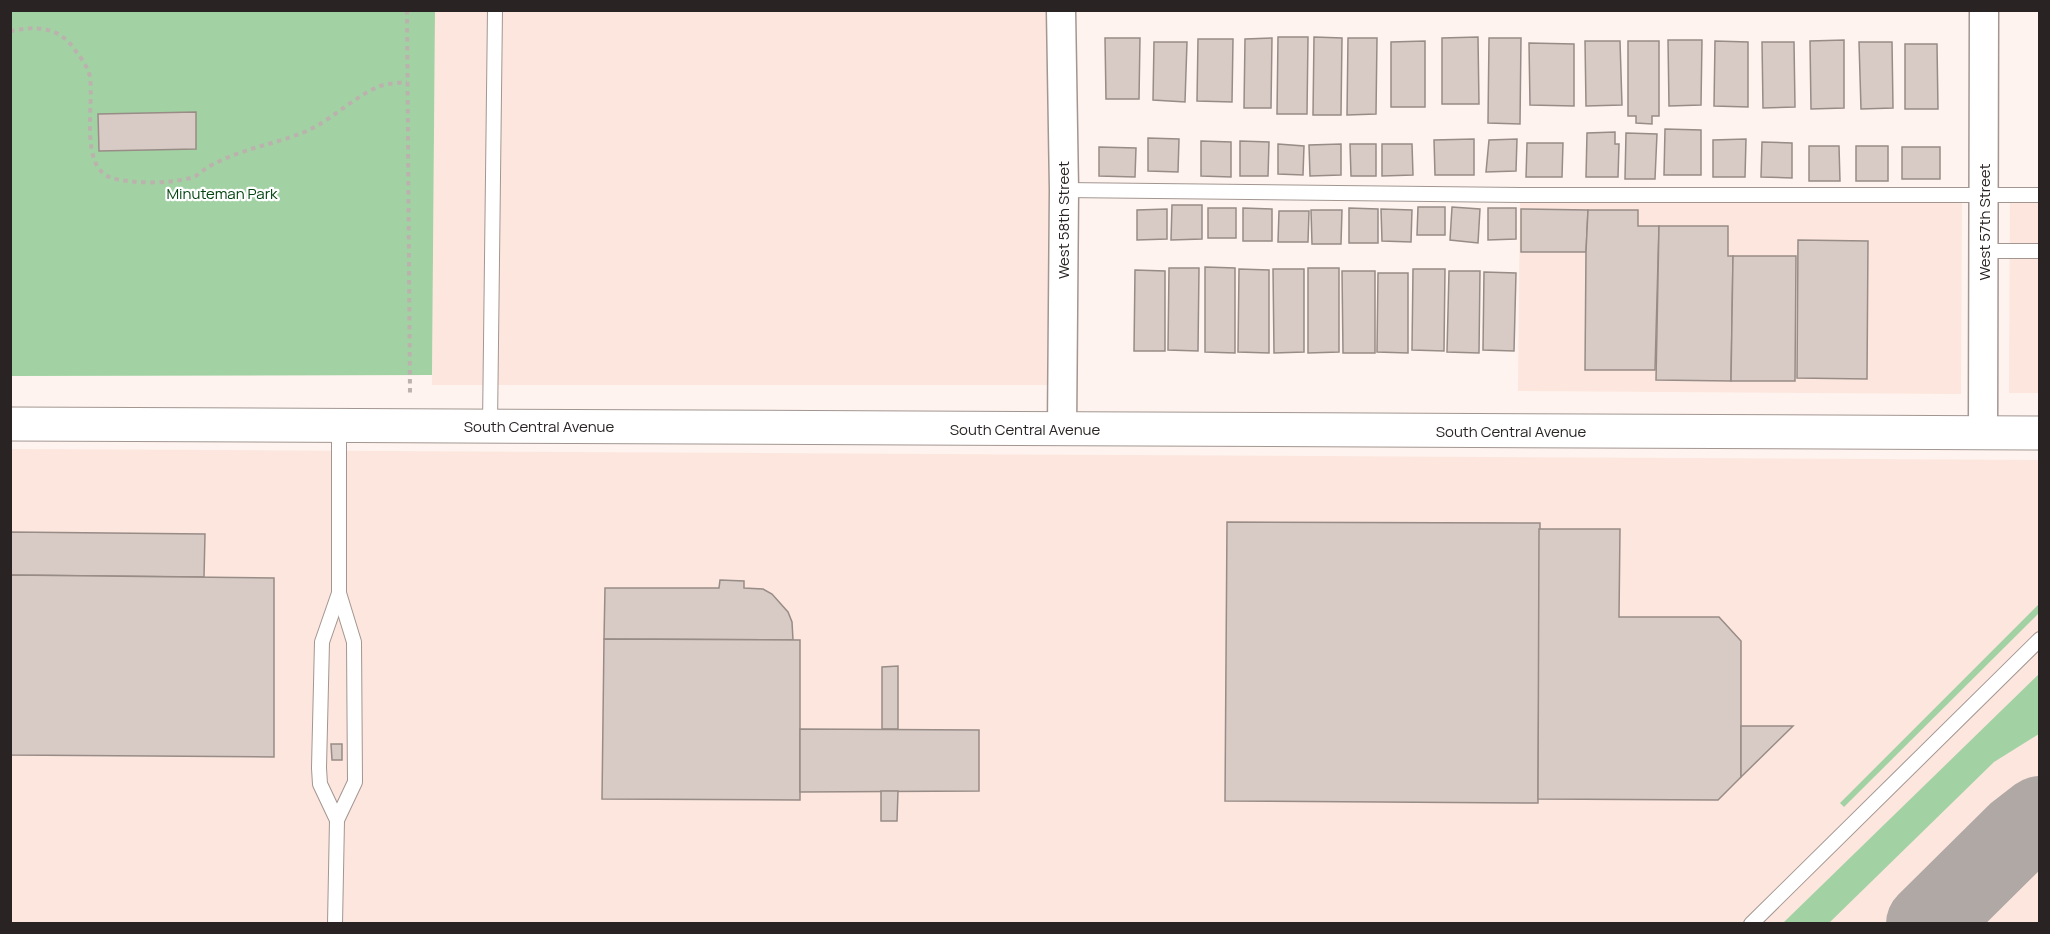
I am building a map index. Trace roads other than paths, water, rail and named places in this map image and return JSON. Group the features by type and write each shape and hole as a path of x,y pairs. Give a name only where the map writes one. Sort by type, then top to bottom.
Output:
{"main road":[{"name":"South Central Avenue","path":"10,424 2040,433"}],"street":[{"name":"West 58th Street","path":"1061,10 1064,189 1062,429"},
{"name":"West 57th Street","path":"1983,433 1984,10"}],"lane":[{"path":"490,426 495,10"},
{"path":"1064,189 1520,195 2040,195"},
{"path":"1983,251 2040,251"},
{"path":"335,924 337,820 355,782 354,642 339,593 339,425"},
{"path":"337,820 320,784 319,768 322,642 339,593"},
{"path":"1751,924 2040,639"}],"park label":[{"name":"Minuteman Park","path":"222,193"}]}
